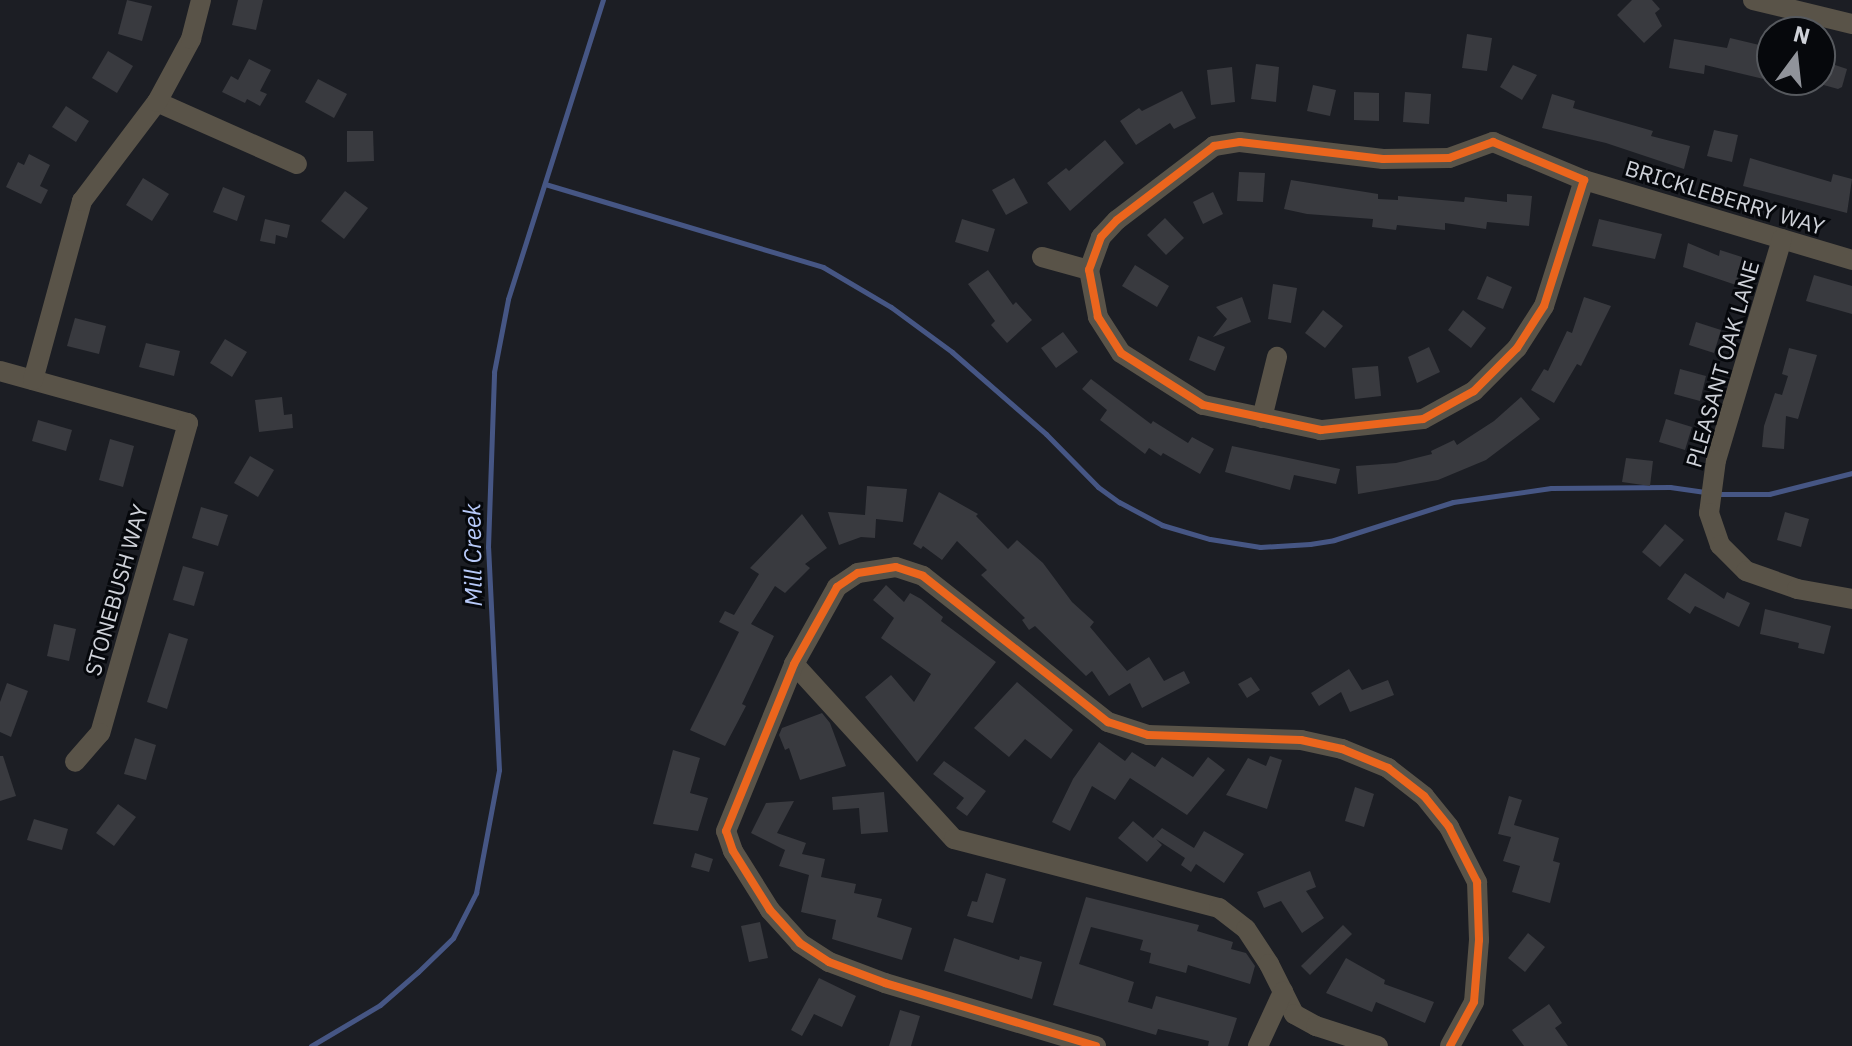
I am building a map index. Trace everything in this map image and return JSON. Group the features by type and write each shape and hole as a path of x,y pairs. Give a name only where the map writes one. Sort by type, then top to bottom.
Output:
{"street":[{"path":"0,371 33,380 82,201 157,102 191,39 201,0"},
{"path":"1753,0 1852,24"},
{"path":"157,102 297,164"},
{"name":"BRICKLEBERRY WAY","path":"1089,270 1101,237 1117,220 1214,146 1240,142 1383,159 1449,158 1493,142 1584,180 1852,260"},
{"path":"1042,257 1089,270 1098,317 1121,353 1203,405 1321,430 1423,419 1474,391 1517,348 1544,306 1584,180"},
{"name":"PLEASANT OAK LANE","path":"1782,239 1716,460 1709,513 1720,545 1746,571 1797,589 1852,599"},
{"path":"1262,418 1277,357"},
{"name":"STONEBUSH WAY","path":"33,380 188,423 100,733 75,762"},
{"path":"1096,1046 885,983 829,962 800,943 770,910 733,851 726,831 794,664 837,587 858,573 896,567 923,576 1108,722 1148,735 1301,740 1342,749 1388,768 1424,796 1449,827 1477,882 1479,940 1474,1002 1450,1046"},
{"path":"794,664 954,839 1219,908 1246,929 1294,1014 1316,1026 1378,1046"},
{"path":"1258,1046 1283,992"}],"building":[{"path":"127,0 152,6 142,41 118,34"},
{"path":"238,0 263,0 256,30 232,25"},
{"path":"1632,0 1652,0 1660,9 1655,13 1662,26 1644,43 1617,15"},
{"path":"1467,34 1492,38 1487,71 1462,68"},
{"path":"1730,38 1756,44 1756,77 1705,65 1704,74 1669,68 1674,39 1727,48"},
{"path":"108,51 133,66 117,93 92,78"},
{"path":"249,59 271,70 260,91 267,94 260,106 222,92 231,76 238,80"},
{"path":"1256,64 1279,67 1276,102 1251,99"},
{"path":"1513,65 1537,75 1522,100 1500,87"},
{"path":"1836,65 1847,69 1842,87 1838,89"},
{"path":"1232,67 1235,102 1211,105 1207,70"},
{"path":"318,79 347,94 334,118 305,102"},
{"path":"1313,85 1336,90 1330,116 1307,111"},
{"path":"1182,91 1196,118 1174,129 1170,123 1136,145 1120,121 1139,108 1142,111"},
{"path":"1354,92 1379,93 1379,121 1354,120"},
{"path":"1405,92 1431,94 1429,124 1403,122"},
{"path":"1552,94 1575,101 1573,108 1653,131 1651,136 1690,146 1684,169 1606,143 1542,128"},
{"path":"66,106 89,121 76,142 52,127"},
{"path":"1714,130 1738,135 1732,162 1707,156"},
{"path":"347,131 373,131 374,161 347,162"},
{"path":"1105,140 1124,163 1070,211 1047,183 1066,168 1069,171"},
{"path":"29,154 50,165 40,186 48,190 41,204 6,187 18,162 24,165"},
{"path":"1750,158 1831,182 1833,174 1852,179 1847,213 1743,186"},
{"path":"1239,172 1265,173 1263,202 1237,201"},
{"path":"143,178 169,194 152,221 126,205"},
{"path":"1014,178 1028,203 1006,215 992,190"},
{"path":"1291,180 1378,194 1378,199 1398,200 1398,196 1464,202 1465,197 1507,202 1507,194 1532,196 1529,226 1487,222 1486,229 1445,223 1445,230 1397,225 1396,230 1372,227 1373,219 1307,214 1284,209"},
{"path":"223,187 245,196 237,221 213,212"},
{"path":"345,191 368,208 344,239 321,221"},
{"path":"1213,192 1223,214 1203,224 1193,202"},
{"path":"1165,218 1184,238 1166,255 1147,235"},
{"path":"265,219 290,225 287,238 276,235 275,244 260,241"},
{"path":"962,219 995,229 988,252 955,242"},
{"path":"1599,219 1662,234 1655,259 1592,246"},
{"path":"1688,243 1719,256 1720,250 1745,258 1736,285 1683,267"},
{"path":"1135,265 1169,286 1157,307 1122,286"},
{"path":"988,270 1013,305 1016,302 1032,320 1007,343 991,325 995,321 968,284"},
{"path":"1814,275 1852,286 1852,314 1806,301"},
{"path":"1487,276 1512,287 1503,309 1477,299"},
{"path":"1273,284 1297,288 1291,323 1268,319"},
{"path":"1242,297 1251,322 1213,337 1227,319 1216,307"},
{"path":"1584,297 1611,306 1581,366 1577,364 1554,403 1531,390 1544,369 1548,371 1567,331 1572,333"},
{"path":"1323,310 1343,326 1325,348 1305,333"},
{"path":"1463,310 1486,328 1471,348 1448,330"},
{"path":"75,318 106,326 99,354 67,346"},
{"path":"1696,322 1721,330 1714,353 1689,345"},
{"path":"1063,332 1078,352 1056,368 1041,348"},
{"path":"1198,336 1225,347 1215,371 1189,360"},
{"path":"225,339 247,352 232,377 210,363"},
{"path":"146,343 180,351 174,376 139,367"},
{"path":"1429,347 1440,372 1417,383 1408,357"},
{"path":"1789,348 1817,355 1798,419 1786,416 1784,449 1762,447 1764,426 1775,393 1782,395 1788,376 1782,374"},
{"path":"1378,366 1381,396 1355,399 1352,368"},
{"path":"1680,369 1706,376 1700,401 1674,394"},
{"path":"1091,379 1151,424 1153,421 1188,443 1192,437 1214,449 1200,474 1163,453 1161,456 1149,448 1145,454 1100,420 1107,410 1082,389"},
{"path":"282,397 284,415 292,414 293,428 259,432 255,400"},
{"path":"1521,397 1540,419 1486,460 1438,480 1358,494 1356,466 1396,463 1432,454 1431,451 1454,440 1457,445 1494,421"},
{"path":"1666,419 1692,427 1685,450 1659,442"},
{"path":"38,420 72,430 66,451 32,441"},
{"path":"110,439 134,446 123,487 99,480"},
{"path":"1232,446 1340,469 1336,484 1294,475 1290,490 1225,472"},
{"path":"250,456 274,470 258,497 234,483"},
{"path":"1626,458 1653,461 1650,486 1622,482"},
{"path":"867,486 907,489 903,522 876,519 875,538 861,537 839,545 828,512 865,515"},
{"path":"939,492 978,514 976,516 1008,549 1017,540 1043,563 1072,602 1094,622 1090,627 1127,671 1149,657 1164,681 1184,671 1190,683 1142,708 1130,683 1109,696 1092,671 1086,676 1035,626 1029,630 1022,620 1025,618 981,575 987,570 957,541 942,560 923,546 921,549 913,544"},
{"path":"201,507 228,515 218,546 192,538"},
{"path":"1785,512 1809,519 1801,547 1777,540"},
{"path":"802,514 827,548 805,564 810,568 785,593 775,586 751,624 774,636 742,704 746,706 725,746 690,730 739,632 719,622 725,611 734,615 759,574 750,568"},
{"path":"1665,524 1684,540 1660,567 1642,552"},
{"path":"183,566 204,572 194,606 173,600"},
{"path":"1685,573 1724,599 1727,592 1750,603 1739,627 1695,606 1690,614 1667,599"},
{"path":"886,585 904,602 910,593 921,599 943,617 941,621 996,662 917,762 865,697 891,675 914,702 931,674 881,638 894,618 873,600"},
{"path":"1765,609 1831,626 1824,654 1798,648 1799,643 1760,634"},
{"path":"54,624 76,629 69,661 47,656"},
{"path":"169,633 188,639 167,709 147,702"},
{"path":"1349,669 1362,690 1388,680 1394,695 1350,712 1341,692 1319,706 1311,693"},
{"path":"1251,677 1260,690 1247,698 1238,684"},
{"path":"1017,682 1073,730 1051,759 1025,739 1009,757 974,728"},
{"path":"7,683 28,691 11,737 0,732 0,702"},
{"path":"822,713 830,723 846,766 800,780 789,748 785,750 779,735 782,728"},
{"path":"135,738 156,745 146,780 124,774"},
{"path":"1099,742 1125,761 1132,752 1155,767 1162,757 1193,777 1208,757 1225,770 1187,815 1130,778 1115,800 1092,786 1070,831 1052,822 1073,779"},
{"path":"673,750 700,758 690,793 708,798 698,831 653,824"},
{"path":"0,756 3,756 16,796 0,801"},
{"path":"1270,756 1282,760 1267,809 1226,795 1248,758 1266,766"},
{"path":"944,761 986,791 967,816 956,808 964,798 933,774"},
{"path":"1355,787 1374,794 1364,827 1345,821"},
{"path":"884,792 888,832 861,834 859,808 833,810 832,797"},
{"path":"1509,796 1522,800 1514,825 1559,838 1553,861 1560,863 1550,903 1512,892 1520,866 1503,861 1511,837 1498,834"},
{"path":"794,801 777,833 806,843 802,854 825,859 821,877 856,884 854,893 882,899 877,917 912,928 902,960 832,939 836,920 801,912 809,875 779,866 785,850 751,833 766,803"},
{"path":"118,804 136,817 114,846 96,833"},
{"path":"34,819 68,829 62,850 27,840"},
{"path":"1133,821 1153,838 1162,828 1194,848 1204,831 1244,854 1224,883 1196,864 1191,872 1181,865 1185,858 1156,839 1162,845 1147,862 1118,838"},
{"path":"695,853 713,859 709,872 691,867"},
{"path":"1310,871 1316,887 1306,891 1324,918 1302,933 1281,901 1264,908 1257,892"},
{"path":"986,873 1006,879 993,923 967,916 972,901 977,902"},
{"path":"1086,897 1199,925 1197,931 1233,942 1231,949 1246,953 1255,966 1250,984 1188,965 1186,973 1149,963 1151,953 1140,950 1143,940 1091,927 1079,964 1134,982 1128,1002 1152,1009 1156,996 1237,1018 1228,1046 1208,1046 1209,1041 1158,1029 1156,1035 1053,1005"},
{"path":"760,922 768,958 749,962 741,926"},
{"path":"1343,925 1352,934 1310,975 1301,966"},
{"path":"1528,933 1545,947 1525,972 1508,958"},
{"path":"954,938 1019,960 1020,956 1042,962 1032,999 944,971"},
{"path":"1346,958 1385,980 1384,984 1434,1002 1425,1023 1376,1002 1372,1012 1326,993"},
{"path":"819,978 856,996 842,1027 814,1014 802,1036 791,1030"},
{"path":"1549,1004 1562,1023 1555,1028 1568,1046 1524,1046 1512,1030"},
{"path":"900,1010 920,1016 911,1046 889,1046"}],"waterway":[{"name":"Mill Creek","path":"311,1046 380,1005 418,972 453,938 476,893 499,770 488,547 494,372 508,299 603,0"},
{"path":"545,184 823,267 891,307 952,352 1046,434 1098,487 1119,502 1162,525 1210,539 1260,547 1310,544 1334,540 1453,502 1551,488 1670,487 1707,492"},
{"path":"1717,494 1769,494 1852,473"}],"cycle path":[{"path":"1240,142 1383,159 1449,158 1493,142 1584,180 1544,306 1517,348 1474,391 1423,419 1321,430 1203,405 1121,353 1098,317 1089,270 1101,237 1117,220 1214,146 1240,142"},
{"path":"1096,1046 885,983 829,962 800,943 770,910 733,851 726,831 794,664 837,587 858,573 896,567 923,576 1108,722 1148,735 1301,740 1342,749 1388,768 1424,796 1449,827 1477,882 1479,940 1474,1002 1450,1046"}]}
